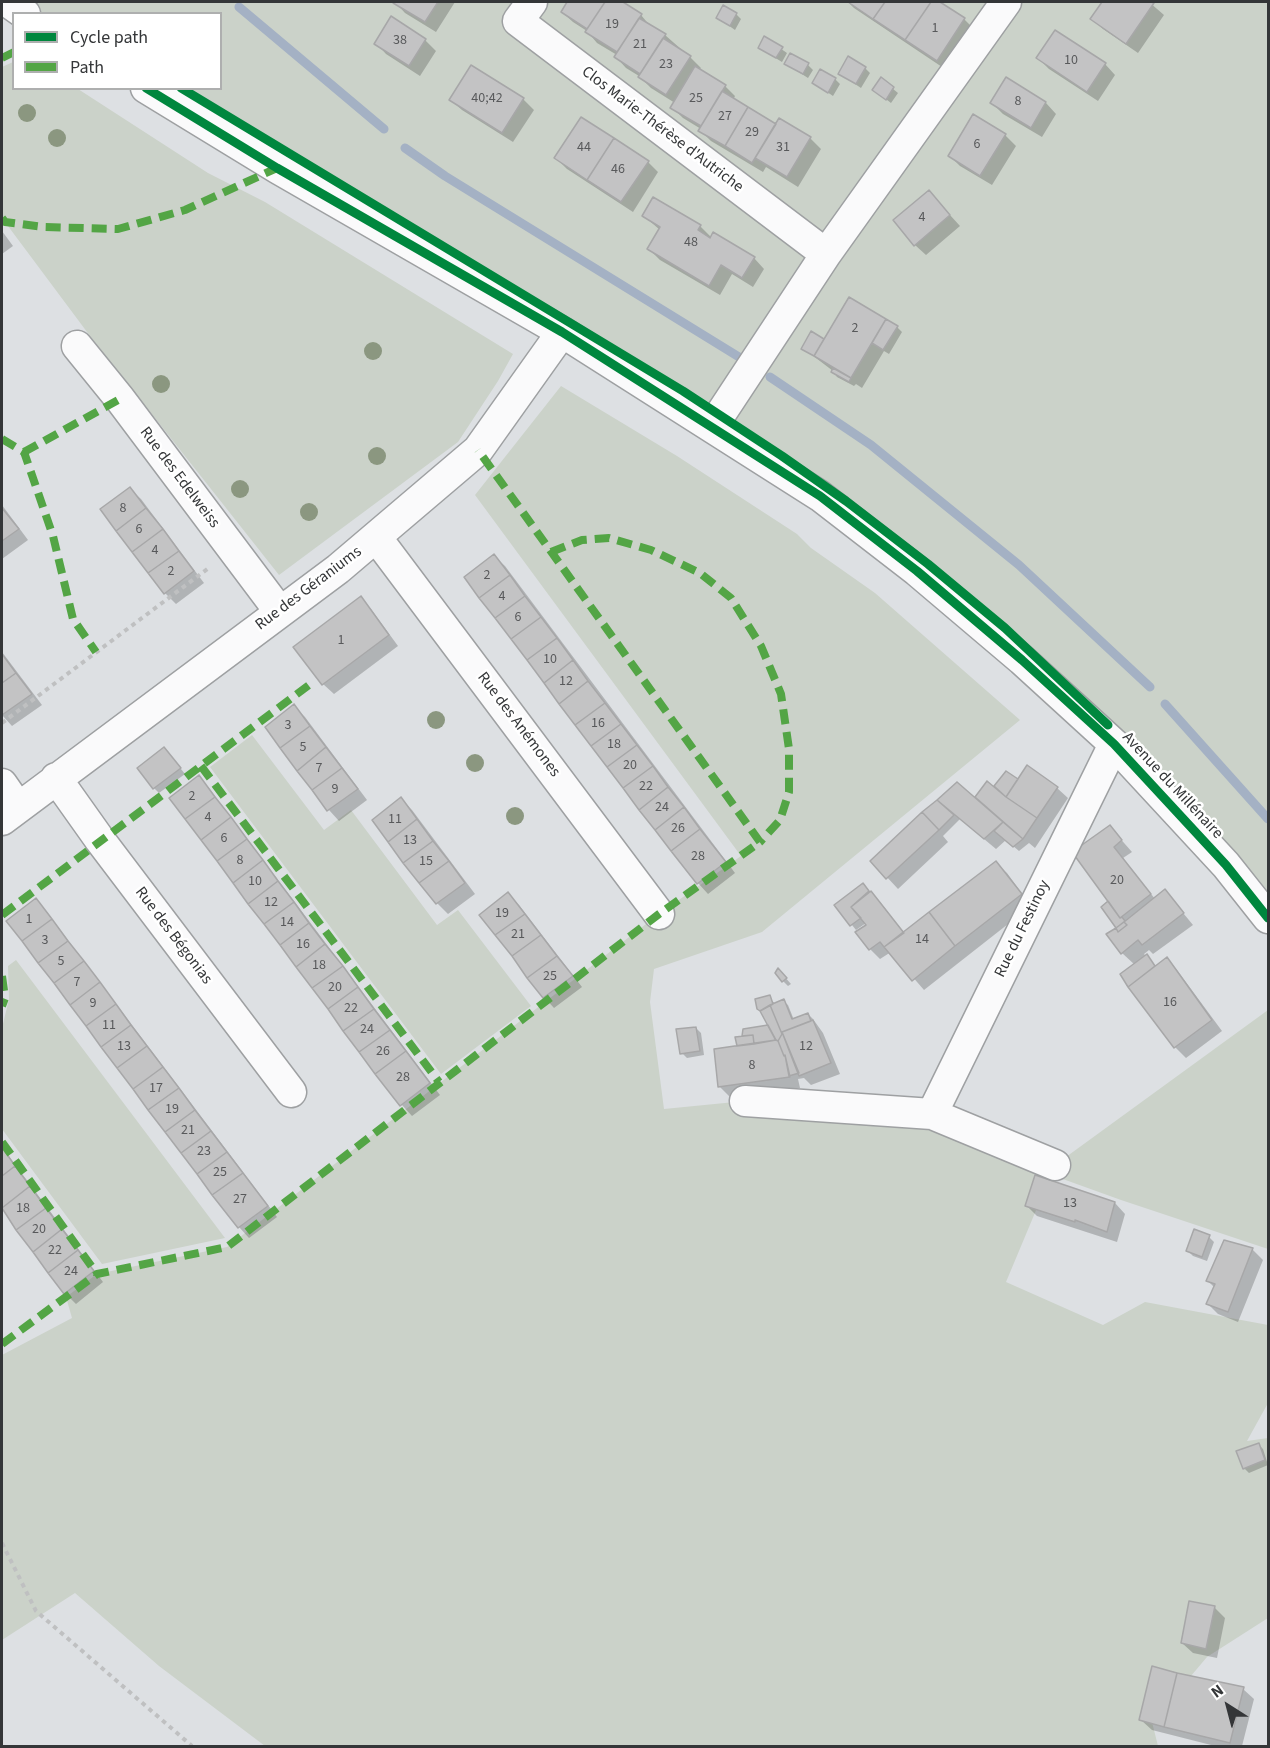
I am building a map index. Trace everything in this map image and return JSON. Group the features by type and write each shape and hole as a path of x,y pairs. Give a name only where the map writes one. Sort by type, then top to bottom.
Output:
{"street":[{"path":"8,2 22,12"},
{"name":"Clos Marie-Thérèse d'Autriche","path":"532,2 518,21 826,254"},
{"path":"712,427 826,254 1006,2"},
{"name":"Avenue du Millénaire","path":"149,90 277,168 562,332 820,496 909,565 1022,660 1114,744 1226,864 1269,918"},
{"name":"Rue des Géraniums","path":"7,804 56,778 338,569 376,537 478,450 562,332"},
{"name":"Rue des Edelweiss","path":"77,346 120,399 280,612"},
{"name":"Rue des Anémones","path":"376,537 659,914"},
{"name":"Rue du Festinoy","path":"932,1114 1114,744"},
{"name":"Rue des Bégonias","path":"56,778 100,840 291,1092"},
{"path":"745,1101 932,1114 1055,1165"}],"path":[{"path":"2,723 233,549"},
{"path":"2,1543 36,1611 192,1746"}],"shaded area":[{"path":"8,2 1268,2 1268,918 917,571 148,90 222,90 222,12 23,12"},
{"path":"12,62 12,90 80,90 208,173 265,202 513,354 458,442 279,575 90,336 2,218 2,67"},
{"path":"561,386 677,456 797,534 811,548 875,593 1020,720 762,932 654,969 650,1002 664,1109 745,1101 932,1114 1055,1165 1006,1282 1103,1325 1145,1302 1268,1325 1268,1403 1247,1441 1268,1438 1268,1618 1207,1657 1152,1722 1158,1746 265,1746 159,1666 75,1593 2,1640 2,1355 72,1318 66,1297 97,1274 227,1247 659,914 741,856 475,495"},
{"path":"252,735 324,830 351,810 437,925 458,910 531,1006 441,1074 210,767"},
{"path":"16,960 225,1238 102,1264 2,1129 2,1028 9,999 8,966"},
{"path":"1268,1010 1268,1249 1060,1178 1055,1165"}],"building":[{"path":"393,2 438,2 425,22"},
{"path":"567,2 605,2 587,29 561,12"},
{"path":"605,2 623,2 642,14 617,52 585,32"},
{"path":"848,2 885,2 873,19"},
{"path":"885,2 931,2 905,40 873,19"},
{"path":"931,2 940,2 965,18 937,61 905,40"},
{"path":"1102,2 1154,3 1126,44 1090,19"},
{"path":"723,5 737,13 730,26 716,18"},
{"path":"391,16 426,39 409,66 374,44"},
{"path":"639,18 666,34 640,74 614,57"},
{"path":"1055,30 1106,63 1087,92 1036,58"},
{"path":"764,36 783,47 776,58 758,48"},
{"path":"663,38 691,56 666,95 638,77"},
{"path":"790,53 809,63 803,74 784,64"},
{"path":"848,56 866,67 856,84 838,74"},
{"path":"471,65 524,98 502,133 449,100"},
{"path":"695,66 726,85 701,126 670,108"},
{"path":"820,69 836,78 828,93 812,83"},
{"path":"881,77 894,87 886,100 872,90"},
{"path":"1006,77 1046,102 1031,128 990,103"},
{"path":"722,91 748,107 725,146 698,131"},
{"path":"748,107 776,124 752,163 725,146"},
{"path":"973,114 1006,134 980,176 948,156"},
{"path":"581,117 614,138 587,180 554,158"},
{"path":"779,118 811,137 787,177 755,158"},
{"path":"614,138 649,161 621,202 587,180"},
{"path":"929,190 950,215 914,246 893,220"},
{"path":"653,197 701,225 698,230 710,238 713,232 755,257 742,278 721,265 709,286 647,249 660,227 642,216"},
{"path":"849,297 886,319 851,378 814,356"},
{"path":"886,319 898,326 883,350 872,343"},
{"path":"811,331 824,339 814,356 801,349"},
{"path":"833,368 851,378 849,382 831,372"},
{"path":"130,487 146,508 116,531 100,509"},
{"path":"2,508 19,529 2,541"},
{"path":"146,508 163,529 132,552 116,531"},
{"path":"163,529 179,551 148,573 132,552"},
{"path":"179,551 194,571 164,594 148,573"},
{"path":"494,554 510,575 479,598 464,577"},
{"path":"510,575 525,596 495,618 479,598"},
{"path":"361,596 389,635 322,685 293,647"},
{"path":"525,596 541,617 511,639 495,618"},
{"path":"541,617 557,638 527,660 511,639"},
{"path":"557,638 573,660 544,683 527,660"},
{"path":"2,654 16,673 2,683"},
{"path":"573,660 588,681 559,704 544,683"},
{"path":"16,673 32,694 2,715 2,683"},
{"path":"588,681 605,703 575,725 559,704"},
{"path":"605,703 621,724 591,746 575,725"},
{"path":"294,704 310,726 280,748 265,727"},
{"path":"621,724 637,745 607,767 591,746"},
{"path":"310,726 326,747 297,771 280,748"},
{"path":"637,745 653,766 623,788 607,767"},
{"path":"164,747 181,768 153,789 137,768"},
{"path":"326,747 342,768 312,790 297,771"},
{"path":"1027,765 1058,787 1037,818 1006,797"},
{"path":"653,766 668,787 639,810 623,788"},
{"path":"342,768 358,789 327,811 312,790"},
{"path":"1006,771 1018,779 1006,797 994,786"},
{"path":"199,775 215,797 185,819 169,798"},
{"path":"987,781 1037,818 1023,839 975,797"},
{"path":"957,782 1003,822 984,839 937,800"},
{"path":"668,787 684,807 655,830 639,810"},
{"path":"215,797 231,817 201,840 185,819"},
{"path":"401,797 417,819 388,842 372,820"},
{"path":"937,800 954,815 939,830 922,812"},
{"path":"684,807 700,829 671,851 655,830"},
{"path":"922,812 939,830 886,879 870,861"},
{"path":"231,817 247,839 217,861 201,840"},
{"path":"417,819 433,841 403,863 388,842"},
{"path":"1003,822 1023,839 1013,847 994,831"},
{"path":"1110,825 1122,840 1114,847 1151,894 1120,918 1072,852"},
{"path":"700,829 726,862 697,884 671,851"},
{"path":"247,839 263,860 233,883 217,861"},
{"path":"433,841 449,861 419,883 403,863"},
{"path":"263,860 278,881 248,904 233,883"},
{"path":"449,861 465,883 436,904 419,883"},
{"path":"996,861 1022,894 955,946 929,912"},
{"path":"278,881 294,902 264,924 248,904"},
{"path":"863,883 869,891 851,907 861,918 850,926 834,905"},
{"path":"1165,889 1184,913 1142,945 1138,940 1121,954 1106,934 1116,928 1118,932 1127,925 1124,922"},
{"path":"871,891 904,933 884,947 880,942 869,950 855,932 866,925 851,907"},
{"path":"508,892 525,914 495,935 479,915"},
{"path":"36,898 52,919 22,941 6,921"},
{"path":"1108,901 1120,918 1122,917 1125,921 1116,928 1101,907"},
{"path":"294,902 309,923 280,945 264,924"},
{"path":"929,912 955,946 912,981 884,947"},
{"path":"525,914 541,935 512,956 495,935"},
{"path":"52,919 68,941 38,963 22,941"},
{"path":"1124,922 1127,925 1118,932 1116,928"},
{"path":"309,923 325,944 296,967 280,945"},
{"path":"541,935 557,956 527,978 512,956"},
{"path":"68,941 84,961 54,983 38,963"},
{"path":"325,944 343,966 312,988 296,967"},
{"path":"1147,954 1155,966 1128,987 1120,974"},
{"path":"557,956 573,976 543,998 527,978"},
{"path":"1167,957 1212,1020 1174,1048 1128,987"},
{"path":"84,961 100,982 70,1005 54,983"},
{"path":"343,966 358,987 328,1009 312,988"},
{"path":"778,968 787,978 782,982 775,973"},
{"path":"100,982 116,1004 86,1026 70,1005"},
{"path":"358,987 374,1009 343,1031 328,1009"},
{"path":"770,995 773,1004 760,1011 757,1009 755,999"},
{"path":"784,999 792,1019 808,1013 811,1021 782,1032 799,1073 789,1076 785,1055 778,1041 782,1034 770,1005"},
{"path":"116,1004 131,1025 101,1047 86,1026"},
{"path":"770,1005 782,1034 778,1041 760,1011"},
{"path":"374,1009 390,1030 359,1052 343,1031"},
{"path":"813,1020 831,1063 799,1076 782,1032"},
{"path":"131,1025 147,1046 117,1068 101,1047"},
{"path":"768,1025 776,1040 754,1044 753,1035 742,1036 743,1029"},
{"path":"696,1027 700,1051 680,1054 676,1029"},
{"path":"390,1030 406,1051 375,1074 359,1052"},
{"path":"753,1035 754,1044 737,1046 735,1037"},
{"path":"776,1040 785,1055 790,1077 718,1087 714,1049"},
{"path":"147,1046 163,1067 133,1089 117,1068"},
{"path":"406,1051 430,1083 400,1106 375,1074"},
{"path":"163,1067 179,1088 148,1110 133,1089"},
{"path":"179,1088 195,1110 165,1132 148,1110"},
{"path":"195,1110 211,1131 181,1153 165,1132"},
{"path":"211,1131 227,1152 197,1174 181,1153"},
{"path":"2,1147 15,1166 2,1176"},
{"path":"227,1152 243,1173 212,1195 197,1174"},
{"path":"15,1166 30,1186 2,1208 2,1176"},
{"path":"243,1173 268,1206 238,1228 212,1195"},
{"path":"1035,1175 1115,1202 1107,1232 1025,1206"},
{"path":"30,1186 46,1208 16,1230 2,1208"},
{"path":"46,1208 62,1229 33,1252 16,1230"},
{"path":"62,1229 78,1250 48,1273 33,1252"},
{"path":"1194,1229 1210,1235 1202,1257 1186,1251"},
{"path":"1224,1240 1253,1248 1228,1312 1206,1304 1215,1284 1206,1281"},
{"path":"78,1250 94,1271 64,1294 48,1273"},
{"path":"1259,1443 1265,1460 1243,1469 1236,1451"},
{"path":"1189,1601 1215,1606 1206,1649 1181,1643"},
{"path":"1152,1666 1177,1673 1164,1727 1139,1720"},
{"path":"1177,1673 1244,1687 1230,1743 1164,1727"}],"waterway":[{"path":"239,7 384,129"},
{"path":"405,148 445,176 739,357"},
{"path":"770,377 871,445 1019,565 1150,687"},
{"path":"1165,704 1268,819"}],"marked path":[{"path":"2,58 12,53"},
{"path":"2,218 5,222 44,227 118,229 185,210 277,168"},
{"path":"24,452 120,399"},
{"path":"2,439 24,452 53,536 73,619 96,652"},
{"path":"2,1344 97,1274 227,1247 659,914 760,842 478,450"},
{"path":"551,552 582,540 609,538 651,550 700,573 731,598 761,646 781,694 789,749 789,792 780,820 760,842"},
{"path":"2,915 309,685"},
{"path":"201,766 439,1082"},
{"path":"2,976 5,998 2,1006"},
{"path":"2,1142 97,1274"}],"cycle path":[{"path":"149,90 277,168 562,332 820,496 917,571 1022,660 1114,744 1226,865 1268,918"},
{"path":"184,90 683,391 782,456 846,501 928,564 1005,628 1108,725"}]}
